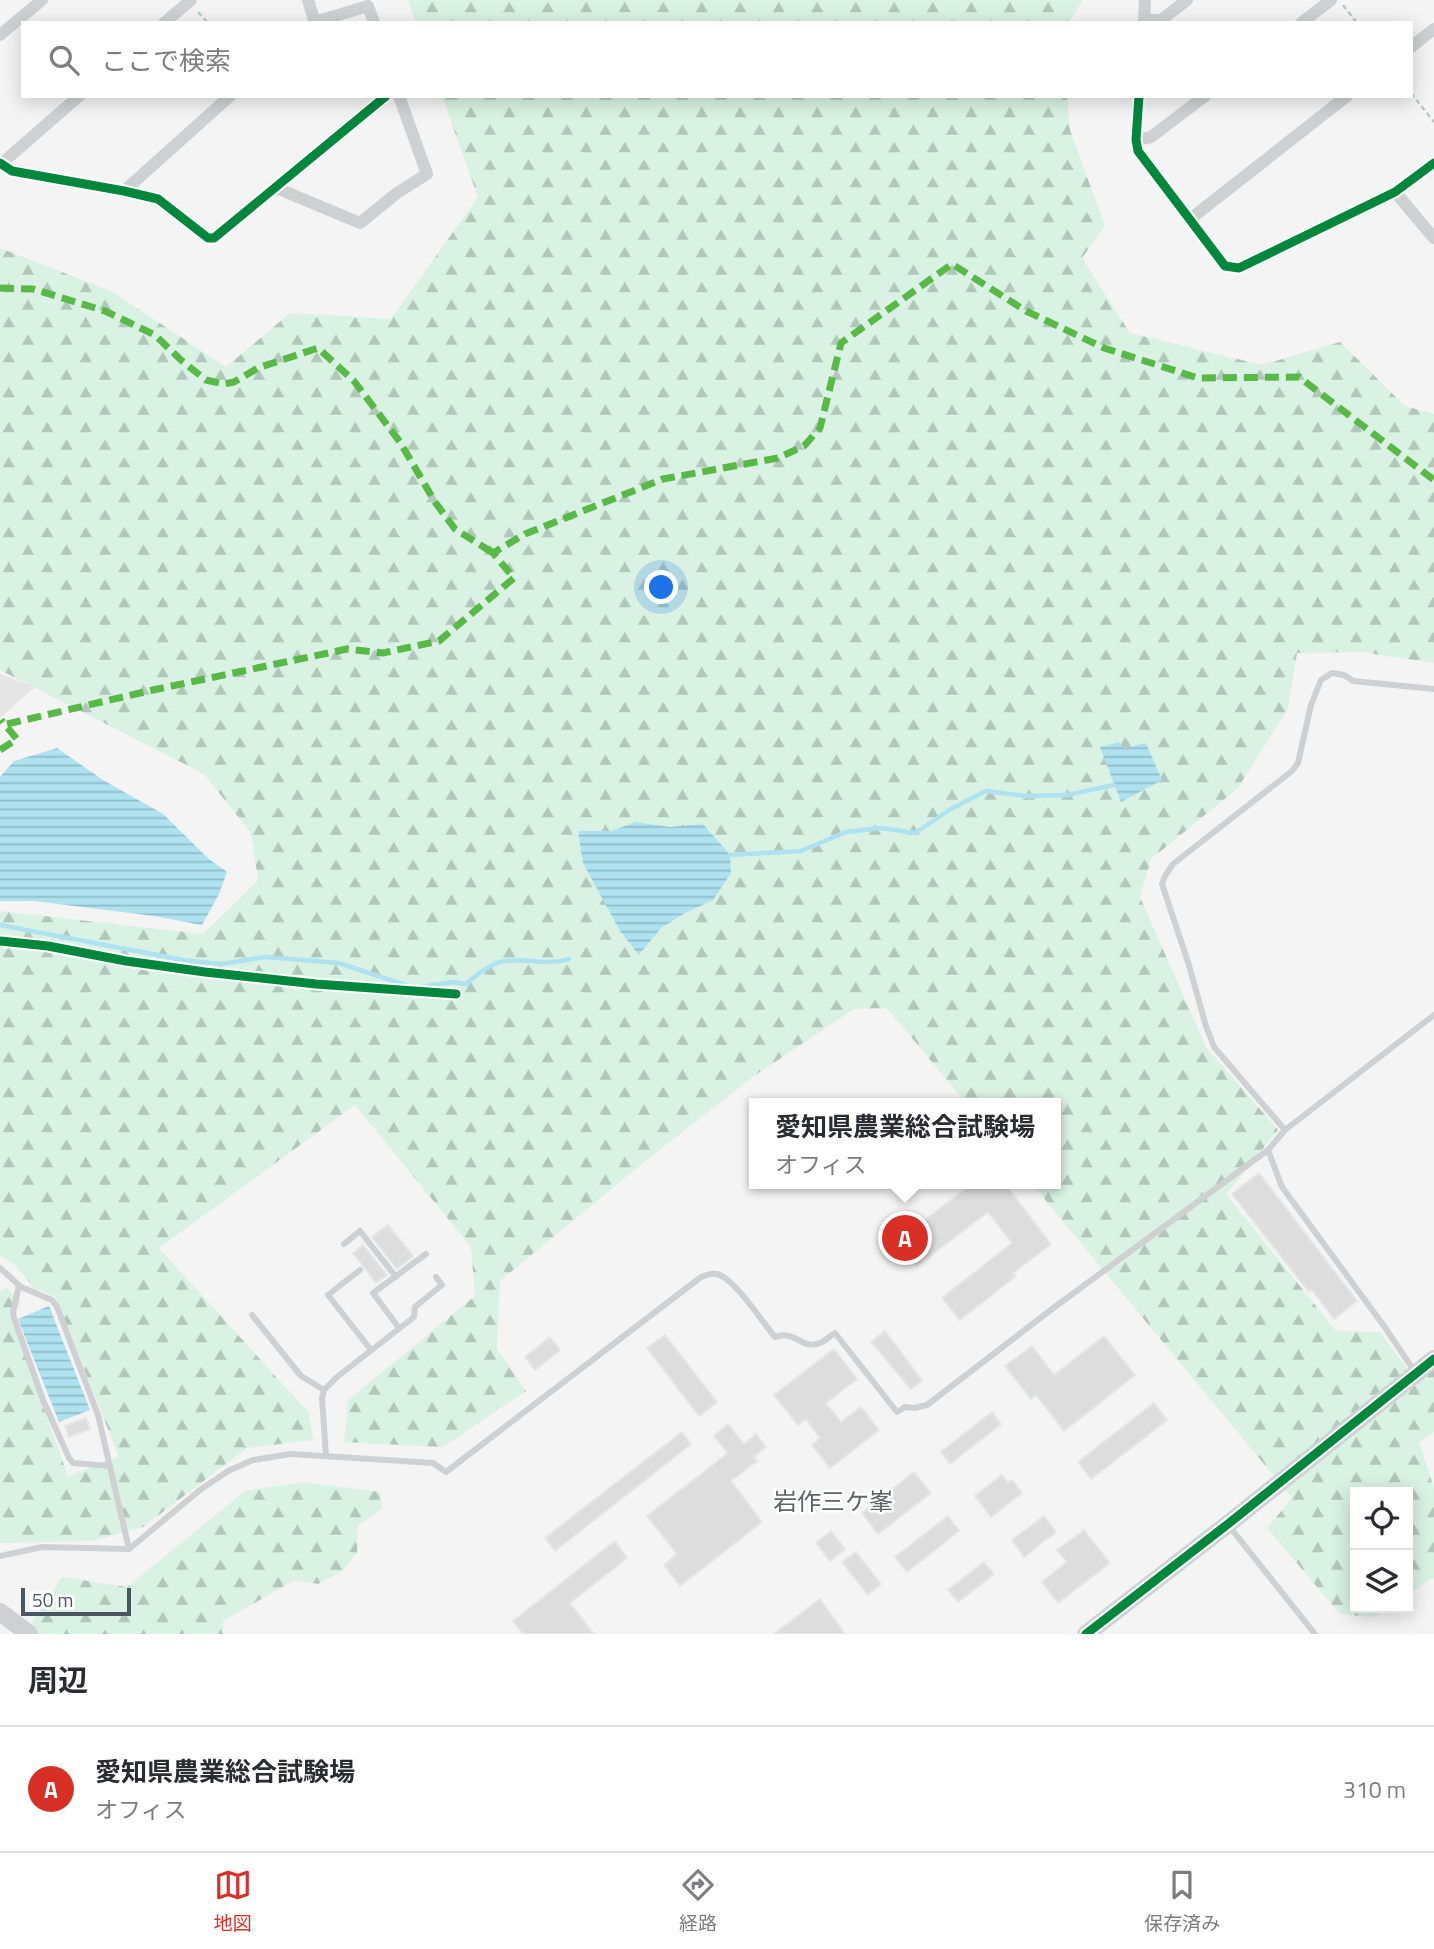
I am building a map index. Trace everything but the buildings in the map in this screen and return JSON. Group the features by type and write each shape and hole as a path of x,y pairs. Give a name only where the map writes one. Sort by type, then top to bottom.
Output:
{"street":[{"path":"0,35 42,0"},
{"path":"166,21 191,0"},
{"path":"308,0 314,21"},
{"path":"1145,0 1144,21 1161,20 1187,0"},
{"path":"1304,21 1331,0"},
{"path":"321,21 368,6 373,21"},
{"path":"1413,45 1434,29"},
{"path":"77,98 1,163 12,171 124,191 158,200 208,237 214,238 384,98"},
{"path":"124,191 228,98"},
{"path":"274,187 360,223 397,193 427,174 400,98"},
{"path":"1139,98 1136,141 1138,151 1225,266 1239,268 1395,192 1434,163"},
{"path":"1136,141 1152,137 1202,98"},
{"path":"1189,220 1345,98"},
{"path":"1395,192 1434,238"},
{"path":"0,941 48,946 205,972 316,984 456,994"},
{"path":"1086,1634 1434,1359"},
{"path":"0,1612 29,1634"}],"lane":[{"path":"1285,1130 1214,1047 1162,884 1173,863 1292,771 1298,763 1311,705 1321,680 1332,673 1344,675 1353,681 1434,689"},
{"path":"0,1556 42,1547 129,1549 200,1490 228,1471 253,1460 291,1454 326,1456 433,1463 446,1472 701,1277 715,1273 732,1282 775,1337 790,1335 809,1346 818,1344 835,1333 897,1412 905,1407 927,1405 1268,1150 1285,1130 1434,1015"},
{"path":"1268,1150 1282,1186 1416,1373"},
{"path":"344,1244 360,1231 396,1277"},
{"path":"399,1328 373,1293 426,1254"},
{"path":"0,1268 19,1285 52,1300 57,1307 98,1415 129,1549"},
{"path":"360,1270 328,1295 371,1350"},
{"path":"326,1456 322,1398 324,1390 414,1317 415,1307 442,1285 436,1277"},
{"path":"19,1285 14,1318 43,1399 69,1458 73,1463 110,1466"},
{"path":"253,1315 301,1376 324,1390"},
{"path":"1228,1524 1315,1634"}],"path":[{"path":"1339,0 1355,21"},
{"path":"1413,96 1434,122"}],"shaded area":[{"path":"0,674 35,687 0,718"}],"green space":[{"path":"408,0 1083,0 1069,21 415,21"},
{"path":"443,98 1067,98 1070,130 1105,226 1082,258 1130,333 1262,365 1340,342 1405,406 1434,414 1434,663 1361,652 1297,653 1288,708 1238,788 1151,859 1140,897 1206,1047 1278,1130 1226,1194 1336,1331 1380,1332 1416,1381 1434,1366 1434,1432 1419,1442 1434,1488 1434,1577 1413,1592 1413,1487 1350,1487 1350,1613 1380,1613 1374,1617 1340,1614 1267,1528 1292,1498 1036,1189 1061,1189 1061,1098 962,1098 887,1008 854,1009 754,1076 649,1158 500,1281 497,1349 526,1391 443,1447 344,1442 348,1400 475,1296 471,1247 355,1105 159,1248 309,1413 313,1440 247,1448 143,1527 92,1541 0,1543 0,1291 6,1287 21,1301 12,1319 68,1476 119,1457 55,1296 35,1289 14,1264 0,1256 0,911 203,934 258,880 251,833 204,774 0,670 0,248 113,292 226,367 290,313 391,319 478,197"},
{"path":"302,1482 380,1492 382,1508 358,1526 357,1553 341,1572 318,1584 295,1580 223,1621 223,1634 24,1634 62,1577 127,1587 245,1491"}],"water":[{"path":"1119,742 1124,748 1146,743 1162,780 1121,802 1100,747"},
{"path":"57,748 103,780 163,814 209,859 227,872 219,894 202,925 154,916 34,901 0,901 0,777 14,761"},
{"path":"636,822 670,827 703,824 730,855 731,873 713,900 661,928 639,955 620,931 583,863 578,831 611,831"},
{"path":"49,1306 90,1410 59,1422 18,1319"}],"waterway":[{"path":"730,855 801,851 846,832 881,828 915,833 951,809 986,791 1025,796 1067,795 1114,785"},
{"path":"0,925 183,960 220,964 266,957 339,963 405,985"},
{"path":"427,986 453,982 466,984 486,968 509,960 551,962 569,959"}],"marked path":[{"path":"7,724 347,649 383,653 439,641 514,578 493,553 525,534 663,479 778,458 804,446 820,428 841,343 952,264 1026,311 1104,348 1198,378 1299,377 1434,480"},
{"path":"0,288 33,289 105,311 155,335 206,380 224,384 234,382 258,368 318,348 354,381 400,442 435,502 455,529 493,553"},
{"path":"0,750 17,739 1,720"}],"cycle path":[{"path":"0,163 12,171 158,199 208,238 214,238 384,98"},
{"path":"1139,98 1136,140 1138,151 1225,266 1239,268 1395,192 1434,163"},
{"path":"0,941 48,946 205,972 316,984 456,994"},
{"path":"1086,1634 1434,1359"}],"place":[{"name":"愛知県農業総合試験場","path":"905,1238"}],"district":[{"name":"岩作三ケ峯","path":"833,1502"}]}
